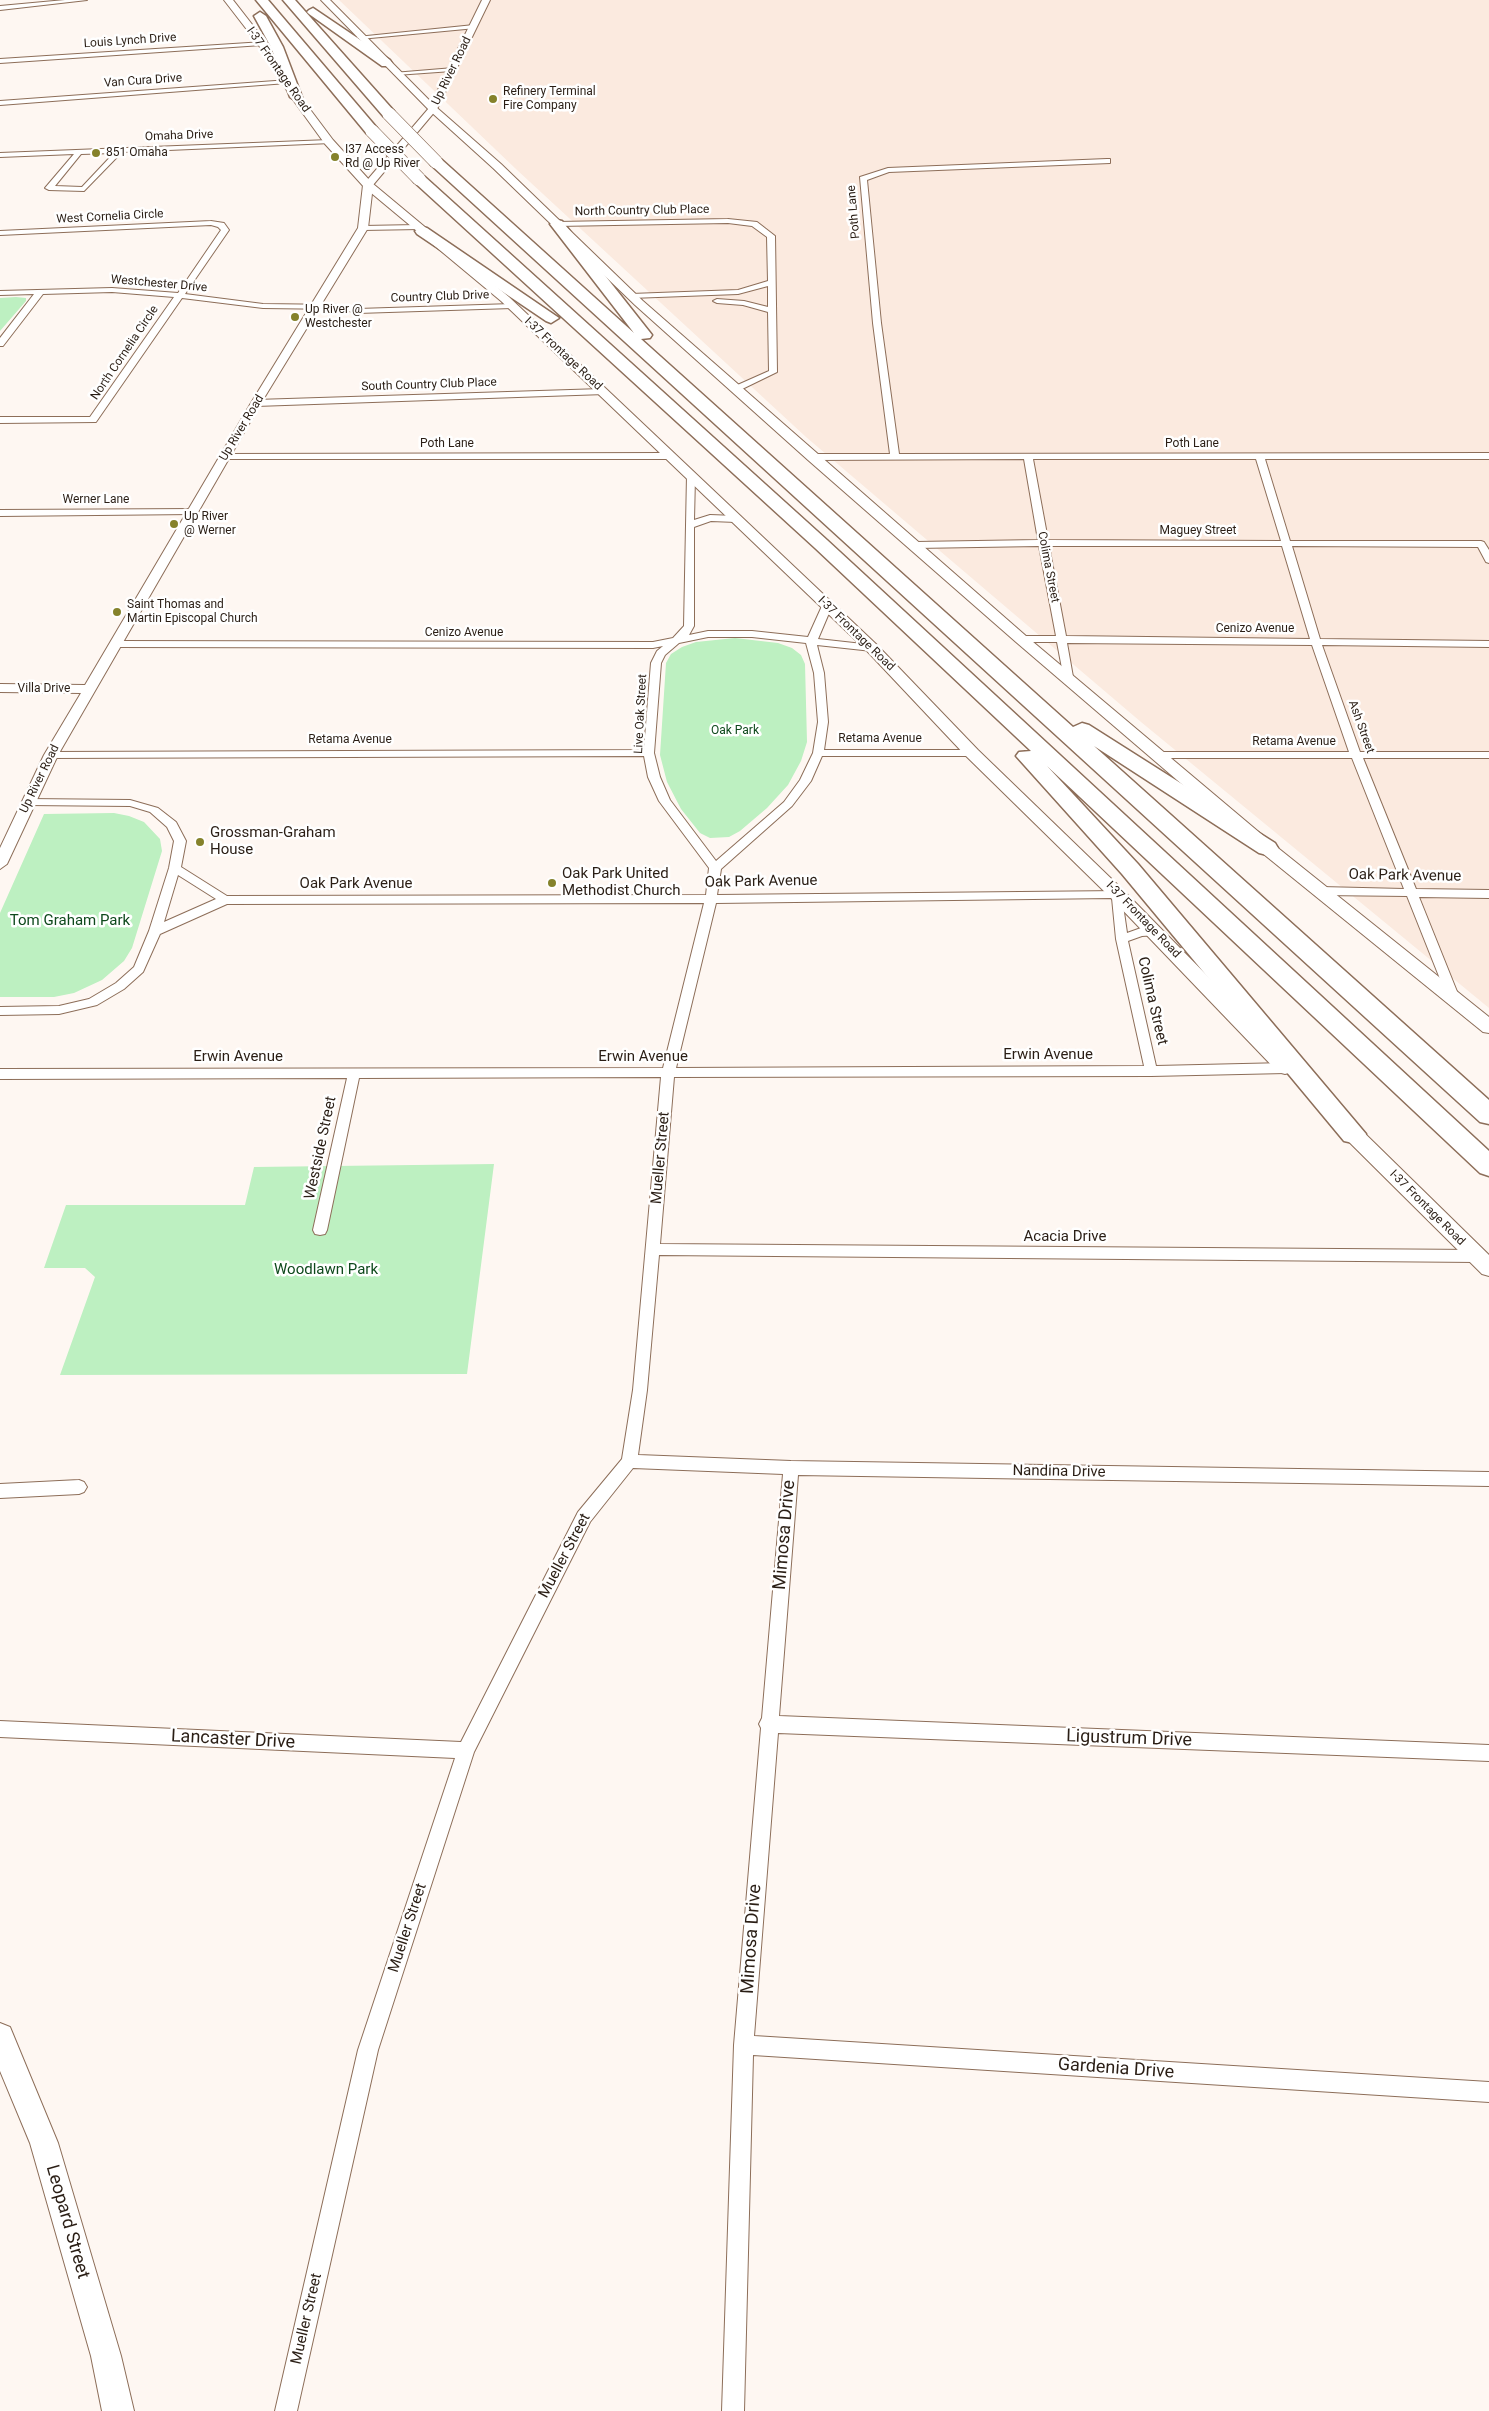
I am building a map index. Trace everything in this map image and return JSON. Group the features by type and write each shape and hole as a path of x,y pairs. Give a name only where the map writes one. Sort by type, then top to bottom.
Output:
{"highway":[{"path":"251,0 277,46 296,97"},
{"path":"262,0 372,131 419,179 889,607 1489,1166"},
{"path":"289,0 389,114 436,162 1010,684 1489,1115"},
{"path":"299,0 386,63"},
{"path":"557,224 658,351 672,377"},
{"path":"419,229 625,368"},
{"path":"889,607 910,638 1032,763 1130,869 1352,1134"},
{"path":"1010,684 1266,848"}],"main road":[{"name":"I-37 Frontage Road","path":"228,0 262,43 296,97 329,142 368,185 508,303 872,648 972,753 1118,894 1286,1068 1489,1268"},
{"path":"326,0 360,37 433,109 635,299 813,457 916,545 1021,639 1068,677 1266,848 1322,891 1489,1027"},
{"name":"Leopard Street","path":"0,2037 44,2143 106,2356 118,2411"}],"street":[{"path":"0,8 84,0"},
{"name":"Up River Road","path":"0,864 51,755 256,402 363,228 368,185 433,109 486,0"},
{"path":"360,37 474,27"},
{"name":"Louis Lynch Drive","path":"0,61 262,43"},
{"path":"396,73 452,68"},
{"name":"Van Cura Drive","path":"0,103 287,81"},
{"name":"Omaha Drive","path":"0,155 329,142"},
{"path":"80,151 49,188 84,189 120,150"},
{"name":"Poth Lane","path":"895,457 876,323 863,179 888,170 1107,161"},
{"name":"North Country Club Place","path":"557,224 728,221 754,224 770,236 772,282"},
{"name":"West Cornelia Circle","path":"0,233 211,223 221,225"},
{"name":"North Cornelia Circle","path":"0,420 93,420 178,295 225,230 221,225"},
{"path":"363,228 419,229"},
{"path":"635,299 714,297 746,291 772,282 773,372 736,389"},
{"name":"Westchester Drive","path":"0,293 112,290 178,295 264,306 315,308"},
{"path":"0,344 41,291"},
{"path":"714,297 772,311"},
{"name":"Country Club Drive","path":"315,308 339,307 358,311 508,303"},
{"name":"South Country Club Place","path":"256,402 602,392"},
{"name":"Poth Lane","path":"225,457 669,456"},
{"name":"Poth Lane","path":"813,457 1489,456"},
{"name":"Colima Street","path":"1028,457 1068,677"},
{"name":"Ash Street","path":"1260,457 1316,642 1356,755 1454,999"},
{"name":"Live Oak Street","path":"690,476 689,626 685,633 661,653 656,663 649,753 654,777 665,801 715,868"},
{"name":"Werner Lane","path":"0,513 193,511"},
{"path":"690,525 710,518 736,519"},
{"name":"Maguey Street","path":"916,545 1043,543 1481,544 1489,560"},
{"path":"715,868 788,804 804,781 818,753 822,712 819,673 811,642 827,606"},
{"name":"Cenizo Avenue","path":"115,644 653,646 708,634 752,634 811,642"},
{"name":"Cenizo Avenue","path":"1021,639 1489,644"},
{"path":"811,642 872,648"},
{"name":"Villa Drive","path":"0,688 89,689"},
{"name":"Retama Avenue","path":"51,755 649,753"},
{"name":"Retama Avenue","path":"818,753 972,753"},
{"name":"Retama Avenue","path":"1159,755 1489,755"},
{"path":"0,1011 59,1010 93,1002 120,986 139,969 155,931 175,868 180,841 172,825 154,810 130,803 28,802"},
{"path":"175,868 225,900"},
{"name":"Mueller Street","path":"286,2411 368,2050 466,1750 584,1517 629,1461 640,1390 654,1250 668,1073 711,899 715,868"},
{"name":"Oak Park Avenue","path":"1322,891 1489,894"},
{"name":"Colima Street","path":"1118,894 1122,939 1151,1071"},
{"name":"Oak Park Avenue","path":"155,931 225,900 711,899 1118,894"},
{"path":"1122,939 1141,932 1154,932"},
{"name":"Erwin Avenue","path":"0,1074 1151,1071 1286,1068"},
{"name":"Westside Street","path":"320,1230 354,1073"},
{"name":"Acacia Drive","path":"654,1250 1476,1256"},
{"name":"Nandina Drive","path":"629,1461 791,1468 1489,1479"},
{"name":"Mimosa Drive","path":"733,2411 744,2045 768,1724 791,1468"},
{"path":"0,1491 80,1487"},
{"name":"Ligustrum Drive","path":"768,1724 1489,1753"},
{"name":"Lancaster Drive","path":"0,1729 466,1750"},
{"name":"Gardenia Drive","path":"744,2045 1489,2092"}],"shaded area":[{"path":"339,0 1489,0 1489,1008 1141,722 806,437 517,170"}],"green space":[{"path":"0,298 26,298 26,301 0,331"},
{"name":"Oak Park","path":"735,638 778,643 792,648 801,655 805,664 807,742 801,761 788,785 767,808 740,831 729,837 710,838 700,833 681,809 667,782 660,755 666,663 671,654 682,647 696,642"},
{"name":"Tom Graham Park","path":"114,813 144,822 160,839 162,851 132,948 124,961 102,980 74,993 54,997 0,997 0,913 44,814"},
{"name":"Woodlawn Park","path":"494,1164 467,1374 60,1375 95,1277 85,1268 44,1268 66,1205 245,1205 254,1167"}],"place":[{"name":"Refinery Terminal Fire Company","path":"493,99"},
{"name":"851 Omaha","path":"96,153"},
{"name":"I37 Access Rd @ Up River","path":"335,157"},
{"name":"Up River @ Westchester","path":"295,317"},
{"name":"Up River @ Werner","path":"174,524"},
{"name":"Saint Thomas and Martin Episcopal Church","path":"117,612"},
{"name":"Grossman-Graham House","path":"200,842"},
{"name":"Oak Park United Methodist Church","path":"552,883"}]}
